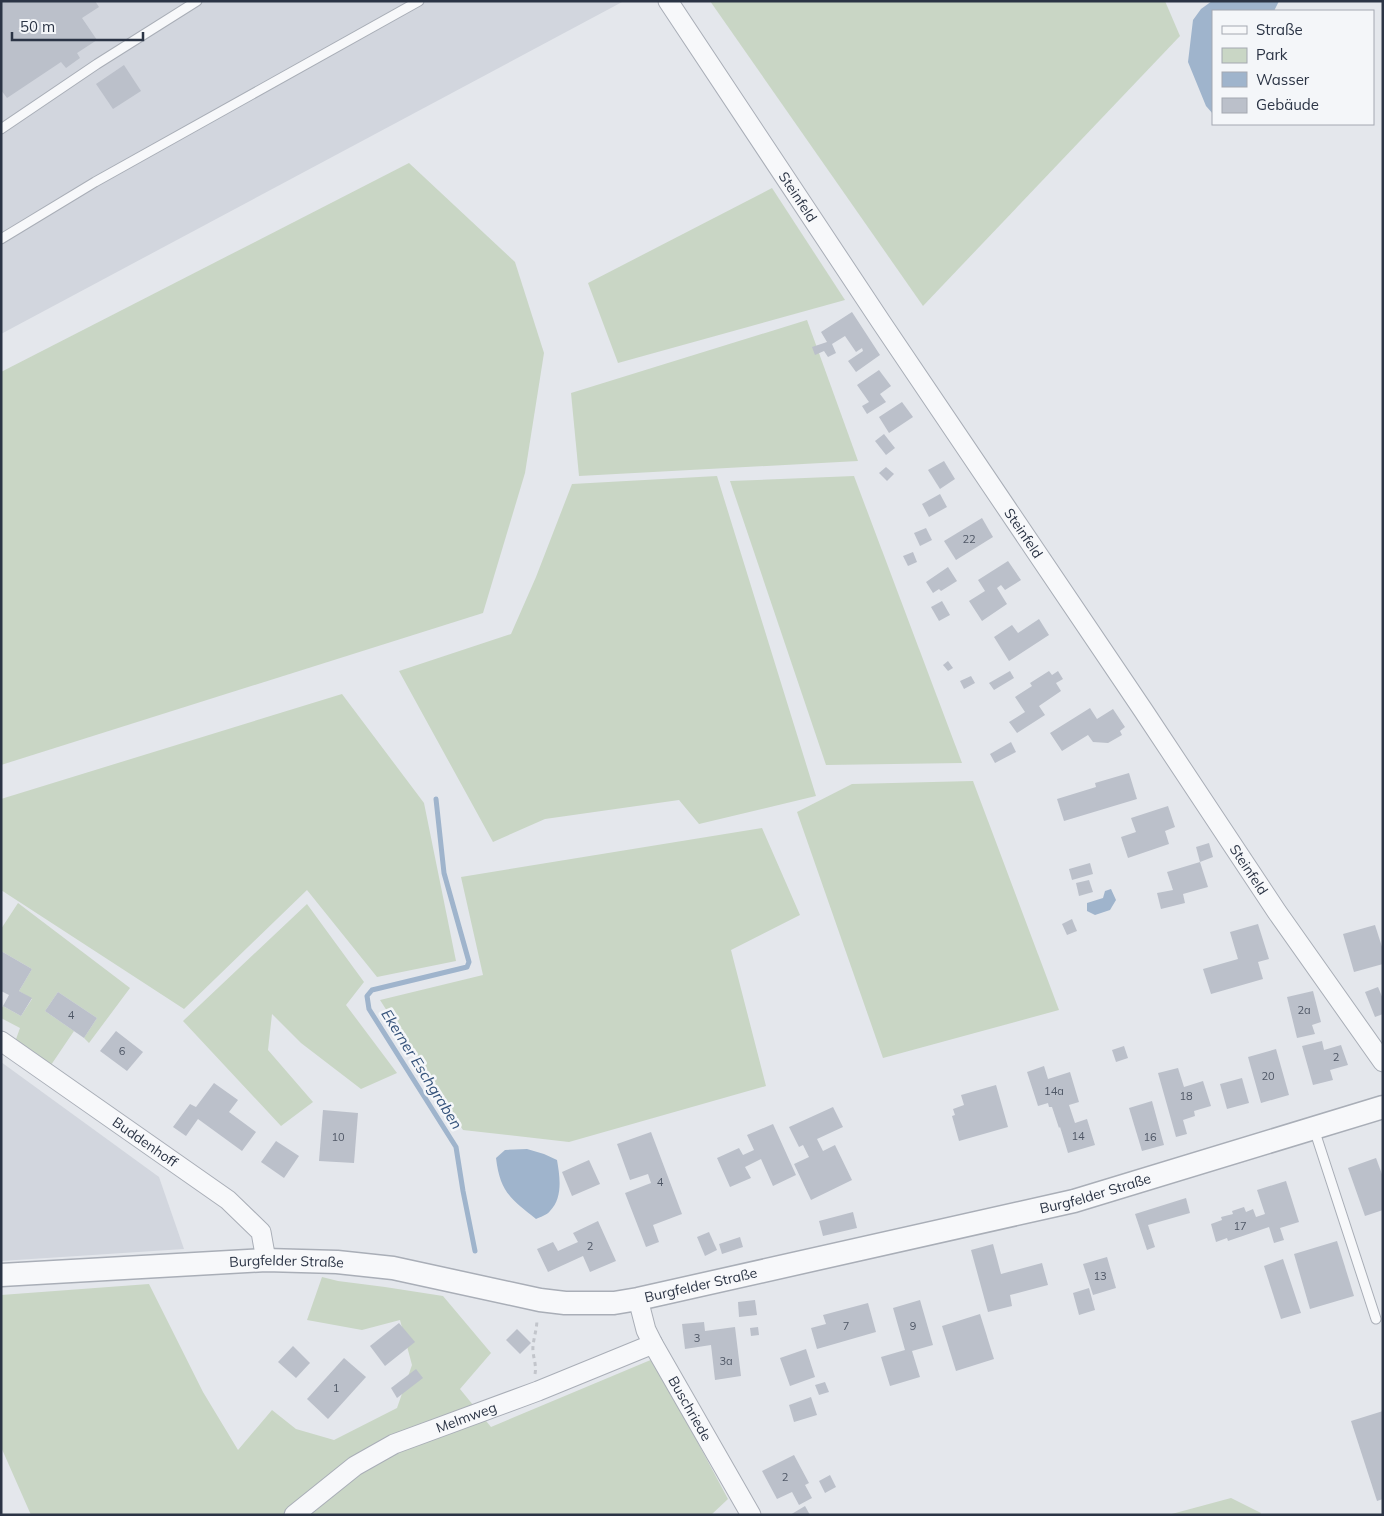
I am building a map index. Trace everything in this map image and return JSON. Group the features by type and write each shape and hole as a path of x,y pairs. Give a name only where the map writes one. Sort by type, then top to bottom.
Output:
{"street":[{"name":"Steinfeld","path":"668,1 881,322 1143,710 1276,912 1383,1062"},
{"name":"Buddenhoff","path":"1,1040 228,1200 261,1232 266,1260"},
{"name":"Burgfelder Straße","path":"1,1275 266,1260 337,1262 393,1268 540,1300 565,1303 614,1303 1074,1201 1383,1108"},
{"name":"Buschriede","path":"638,1299 646,1330 653,1344 751,1515"},
{"name":"Melmweg","path":"294,1515 355,1466 394,1444 538,1392 653,1344"}],"lane":[{"path":"1,129 97,64 197,1"},
{"path":"1,239 95,182 419,1"},
{"path":"1314,1129 1376,1319"}],"path":[{"path":"536,1313 536,1333 532,1348 536,1368 534,1382 538,1392"}],"shaded area":[{"path":"1,1 624,1 1,334"},
{"path":"1,1062 159,1177 184,1249 1,1261"}],"green space":[{"path":"710,1 1165,1 1180,36 923,306"},
{"path":"409,163 515,262 544,353 525,473 483,613 1,765 1,372"},
{"path":"772,188 845,300 618,363 588,283"},
{"path":"807,320 858,461 579,476 571,393"},
{"path":"717,476 816,796 699,824 679,800 545,819 493,842 399,671 511,634 536,577 572,484"},
{"path":"854,476 962,763 826,765 730,481"},
{"path":"342,694 424,803 456,961 377,977 307,890 184,1009 1,890 1,799"},
{"path":"973,781 1059,1010 883,1058 797,812 852,784"},
{"path":"762,828 800,915 731,950 766,1086 569,1142 463,1130 380,1000 483,975 461,877"},
{"path":"18,903 130,988 89,1043 84,1038 97,1018 58,992 45,1011 74,1031 51,1065 15,1042 20,1028 1,1018 3,1006 21,1016 32,999 19,991 32,969 1,951 1,929"},
{"path":"307,904 364,982 346,1005 397,1073 361,1089 301,1043 272,1014 268,1050 313,1102 281,1126 183,1021"},
{"path":"322,1277 443,1296 491,1353 460,1389 491,1427 653,1359 728,1499 711,1515 31,1515 1,1447 1,1295 149,1284 203,1392 238,1450 272,1410 296,1429 334,1440 397,1408 412,1365 400,1320 362,1330 307,1320"},
{"path":"1231,1498 1261,1513 1260,1515 1168,1515"}],"water":[{"path":"1212,1 1279,1 1274,10 1212,10 1212,113 1206,106 1188,62 1193,20 1201,9"},
{"path":"1111,889 1116,900 1110,910 1095,915 1087,911 1087,903 1103,898 1105,891"},
{"path":"527,1149 557,1160 559,1173 559,1194 554,1206 547,1214 536,1219 508,1194 500,1179 496,1158 505,1150"}],"building":[{"path":"1,1 95,1 99,7 82,18 97,40 77,53 80,58 66,68 61,62 7,98 1,90"},
{"path":"124,65 141,91 113,109 96,84"},
{"path":"852,312 880,355 856,372 848,361 863,351 862,348 856,352 845,336 832,344 836,353 828,357 824,351 815,355 812,347 827,342 821,332"},
{"path":"879,370 891,386 880,394 886,402 867,414 862,406 869,402 857,385"},
{"path":"902,402 913,417 889,433 879,417"},
{"path":"884,434 895,448 886,455 875,441"},
{"path":"944,461 955,479 940,489 928,470"},
{"path":"886,467 894,474 887,481 879,473"},
{"path":"940,494 947,507 929,517 922,504"},
{"path":"982,518 993,537 956,560 944,541"},
{"path":"926,528 932,540 920,546 914,533"},
{"path":"913,552 917,562 908,566 903,556"},
{"path":"1008,561 1021,580 1005,590 1001,585 997,588 1007,604 982,621 969,601 985,591 978,580"},
{"path":"948,567 957,581 941,591 939,589 933,593 926,582"},
{"path":"942,601 950,615 939,621 931,607"},
{"path":"1039,619 1049,635 1009,661 994,637 1012,625 1018,633"},
{"path":"948,661 953,668 948,671 943,665"},
{"path":"1010,671 1014,678 994,690 989,683"},
{"path":"1049,671 1052,675 1058,671 1063,679 1056,683 1061,691 1039,706 1045,715 1017,733 1009,722 1025,712 1015,697 1032,686 1030,683"},
{"path":"971,676 975,683 964,689 960,681"},
{"path":"1090,708 1097,719 1113,709 1125,727 1120,731 1122,735 1108,743 1093,742 1088,735 1062,751 1050,733"},
{"path":"1011,742 1016,752 995,763 990,754"},
{"path":"1129,773 1137,799 1064,821 1057,799 1096,787 1095,783"},
{"path":"1168,806 1175,827 1165,831 1169,844 1128,858 1121,837 1136,832 1131,818"},
{"path":"1209,843 1213,857 1200,862 1196,847"},
{"path":"1200,862 1208,887 1183,894 1185,903 1161,909 1157,893 1173,890 1167,872"},
{"path":"1090,863 1093,874 1072,880 1069,869"},
{"path":"1089,880 1093,892 1079,896 1076,883"},
{"path":"1072,919 1077,931 1067,935 1062,924"},
{"path":"1258,924 1269,959 1258,962 1263,979 1211,994 1203,969 1238,959 1230,932"},
{"path":"1375,925 1383,950 1383,964 1354,972 1343,934"},
{"path":"1,951 32,969 19,991 32,998 21,1016 3,1006 9,995 1,991"},
{"path":"1378,987 1383,999 1383,1014 1375,1017 1365,992"},
{"path":"1313,991 1321,1022 1312,1025 1315,1034 1297,1038 1287,997"},
{"path":"58,992 97,1018 84,1038 45,1011"},
{"path":"116,1031 143,1052 127,1071 100,1051"},
{"path":"1322,1041 1324,1050 1341,1045 1348,1065 1330,1070 1333,1080 1313,1085 1302,1046"},
{"path":"1124,1046 1128,1058 1116,1062 1112,1050"},
{"path":"1276,1049 1289,1095 1261,1103 1248,1057"},
{"path":"1044,1066 1048,1079 1070,1072 1079,1102 1069,1105 1075,1123 1087,1119 1095,1145 1068,1153 1052,1107 1049,1107 1048,1103 1038,1106 1027,1072"},
{"path":"1178,1068 1184,1087 1203,1081 1211,1106 1194,1111 1195,1116 1183,1120 1187,1134 1176,1137 1158,1073"},
{"path":"1242,1078 1249,1103 1227,1109 1220,1084"},
{"path":"214,1083 238,1100 229,1112 256,1132 242,1151 198,1119 186,1136 173,1127 190,1104 196,1107"},
{"path":"996,1085 1008,1127 959,1141 952,1116 955,1115 953,1109 964,1105 961,1095"},
{"path":"1152,1101 1164,1145 1142,1151 1129,1108"},
{"path":"833,1107 843,1127 817,1139 823,1151 835,1145 852,1180 811,1200 794,1164 809,1157 803,1145 799,1147 789,1127"},
{"path":"323,1110 358,1113 354,1163 319,1161"},
{"path":"773,1124 796,1175 773,1186 761,1159 745,1167 751,1178 730,1187 717,1158 739,1148 743,1155 754,1150 747,1135"},
{"path":"651,1132 682,1214 653,1225 659,1242 646,1247 625,1193 651,1183 648,1174 630,1180 617,1144"},
{"path":"276,1141 299,1156 284,1178 261,1162"},
{"path":"1376,1158 1383,1177 1383,1210 1365,1216 1348,1168"},
{"path":"589,1160 600,1184 572,1196 562,1172"},
{"path":"1286,1181 1299,1222 1280,1228 1284,1240 1274,1243 1269,1227 1228,1241 1227,1238 1216,1242 1211,1224 1222,1220 1221,1217 1233,1214 1232,1211 1244,1207 1246,1212 1253,1209 1256,1217 1265,1214 1257,1190"},
{"path":"1186,1198 1190,1213 1148,1225 1155,1247 1147,1250 1135,1214"},
{"path":"853,1212 857,1228 823,1236 819,1221"},
{"path":"598,1221 616,1261 590,1272 583,1256 548,1272 537,1249 553,1242 558,1251 578,1242 573,1233"},
{"path":"709,1232 717,1250 705,1256 697,1237"},
{"path":"740,1237 743,1247 722,1254 719,1244"},
{"path":"1337,1241 1354,1296 1310,1309 1294,1254"},
{"path":"993,1244 1001,1274 1042,1263 1048,1285 1010,1295 1012,1306 988,1312 971,1250"},
{"path":"1107,1257 1116,1288 1093,1295 1083,1264"},
{"path":"1283,1259 1301,1313 1281,1319 1264,1266"},
{"path":"1089,1288 1095,1310 1079,1315 1073,1293"},
{"path":"755,1300 757,1315 739,1317 738,1302"},
{"path":"920,1300 933,1345 912,1351 920,1377 890,1386 881,1357 905,1350 893,1308"},
{"path":"868,1303 876,1332 817,1349 811,1328 826,1324 823,1315"},
{"path":"980,1314 994,1359 956,1371 942,1326"},
{"path":"704,1322 705,1331 735,1327 741,1376 715,1380 711,1345 685,1349 682,1324"},
{"path":"399,1323 415,1342 385,1366 370,1346"},
{"path":"758,1327 759,1335 751,1336 750,1328"},
{"path":"517,1329 531,1343 520,1354 506,1340"},
{"path":"293,1346 310,1363 296,1378 278,1362"},
{"path":"806,1349 815,1377 790,1386 780,1358"},
{"path":"344,1358 366,1377 328,1419 307,1399"},
{"path":"416,1369 423,1378 397,1398 391,1388"},
{"path":"825,1382 829,1392 819,1395 815,1385"},
{"path":"811,1397 817,1415 794,1422 789,1405"},
{"path":"1383,1411 1383,1499 1377,1501 1351,1421"},
{"path":"794,1455 809,1483 805,1485 812,1498 799,1505 792,1492 777,1499 762,1471"},
{"path":"830,1475 836,1487 825,1493 819,1481"},
{"path":"805,1506 810,1515 790,1515"}],"waterway":[{"name":"Ekerner Eschgraben","path":"436,799 444,873 469,962 467,967 372,990 367,996 369,1009 456,1147 475,1251"}]}
